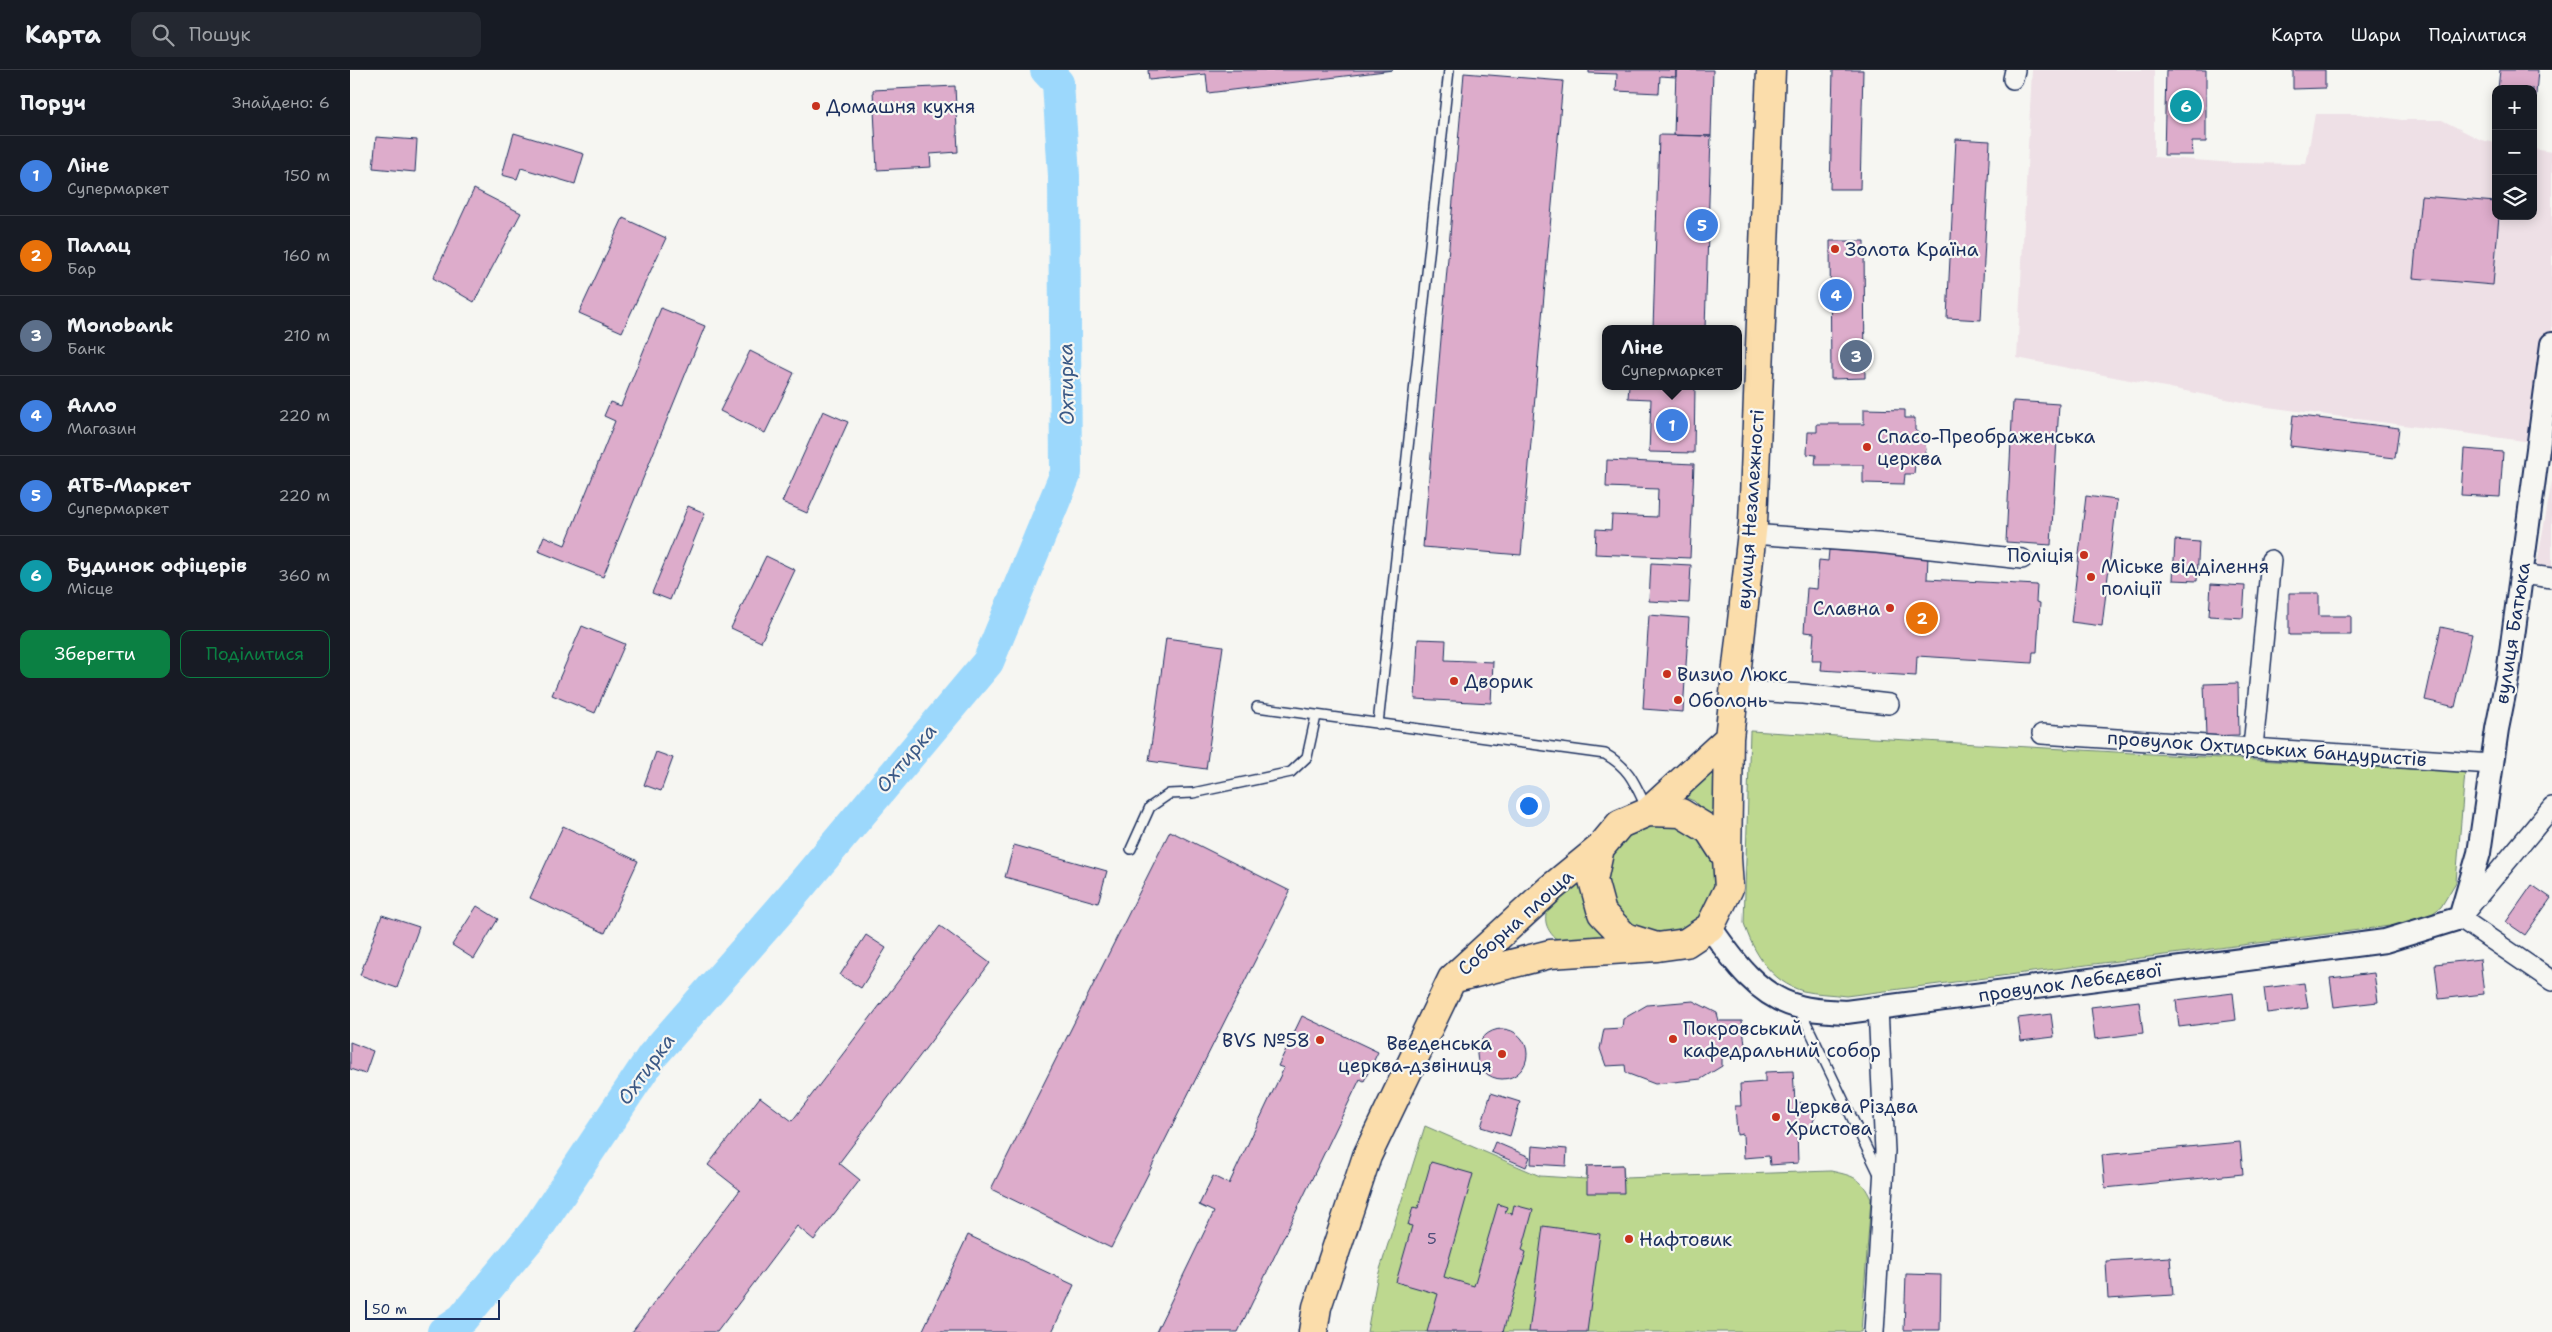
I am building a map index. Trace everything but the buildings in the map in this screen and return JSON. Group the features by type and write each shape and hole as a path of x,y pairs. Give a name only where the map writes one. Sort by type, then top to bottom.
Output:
{"main road":[{"name":"вулиця Незалежності","path":"1729,738 1752,534 1771,70"},
{"name":"Соборна площа","path":"1452,979 1551,888 1600,848 1620,824 1648,812 1729,738"},
{"name":"Соборна площа","path":"1452,979 1550,954 1657,947 1686,943 1710,927 1729,888 1727,858 1729,738"},
{"name":"Соборна площа","path":"1648,812 1681,813 1688,817 1709,830 1727,858"},
{"name":"Соборна площа","path":"1600,848 1593,880 1602,913 1625,937 1657,947"},
{"path":"1315,1319 1367,1156 1452,979"}],"street":[{"name":"вулиця Батюка","path":"2460,918 2479,853 2508,674 2552,344"},
{"path":"1752,534 1877,543 2022,558"},
{"path":"2253,747 2271,560"},
{"path":"2521,574 2552,578"},
{"path":"1735,690 1803,694 1889,704"},
{"name":"провулок Охтирських бандуристів","path":"2042,734 2492,764"},
{"path":"2552,807 2460,918 2552,981"},
{"name":"провулок Лебєдєвої","path":"1710,927 1727,952 1762,990 1799,1007 1846,1012 2385,941 2460,918"},
{"path":"1874,1332 1885,1151 1878,1008"},
{"path":"1303,1332 1315,1319"}],"lane":[{"path":"1378,724 1449,70"},
{"path":"1257,707 1605,754 1617,760 1629,772 1648,812"},
{"path":"1131,849 1150,807 1169,794 1193,793 1290,772 1307,758 1316,716"},
{"path":"1799,1007 1883,1182"}],"shaded area":[{"path":"2032,70 2154,70 2154,157 2234,163 2306,164 2315,114 2360,114 2402,120 2442,120 2481,140 2492,142 2492,220 2537,220 2537,150 2552,152 2552,330 2539,443 2267,407 2017,358"},
{"path":"2552,481 2552,570 2536,569"}],"green space":[{"path":"1750,731 2465,772 2456,882 2441,907 2421,922 1846,996 1803,991 1782,981 1765,964 1758,955 1744,923"},
{"path":"1722,766 1718,825 1694,801 1679,795"},
{"path":"1662,824 1683,828 1700,840 1712,857 1716,878 1712,899 1700,916 1683,928 1662,932 1641,928 1624,916 1612,899 1608,878 1612,857 1624,840 1641,828"},
{"path":"1580,875 1605,934 1604,938 1566,940 1555,938 1548,929 1547,911 1557,896"},
{"name":"Нафтовик","path":"1425,1126 1540,1176 1586,1179 1587,1166 1623,1165 1624,1178 1831,1171 1851,1176 1864,1186 1871,1199 1861,1332 1367,1332 1377,1279"}],"waterway":[{"name":"Охтирка","path":"443,1332 462,1319 537,1229 653,1055 781,909 988,662 1066,473 1064,176 1058,83 1046,70"}],"place":[{"name":"Домашня кухня","path":"816,106"},
{"name":"Будинок офіцерів","path":"2186,106"},
{"name":"АТБ-Маркет","path":"1702,225"},
{"name":"Золота Країна","path":"1835,249"},
{"name":"Алло","path":"1836,295"},
{"name":"Monobank","path":"1856,356"},
{"name":"Ліне","path":"1672,425"},
{"name":"Спасо-Преображенська церква","path":"1867,447"},
{"name":"Поліція","path":"2084,555"},
{"name":"Міське відділення поліції","path":"2091,577"},
{"name":"Славна","path":"1890,608"},
{"name":"Палац","path":"1922,618"},
{"name":"Визио Люкс","path":"1667,674"},
{"name":"Дворик","path":"1454,681"},
{"name":"Оболонь","path":"1678,700"},
{"name":"Покровський кафедральний собор","path":"1673,1039"},
{"name":"BVS №58","path":"1320,1040"},
{"name":"Введенська церква-дзвіниця","path":"1502,1054"},
{"name":"Церква Різдва Христова","path":"1776,1117"},
{"name":"Нафтовик","path":"1629,1239"}]}
